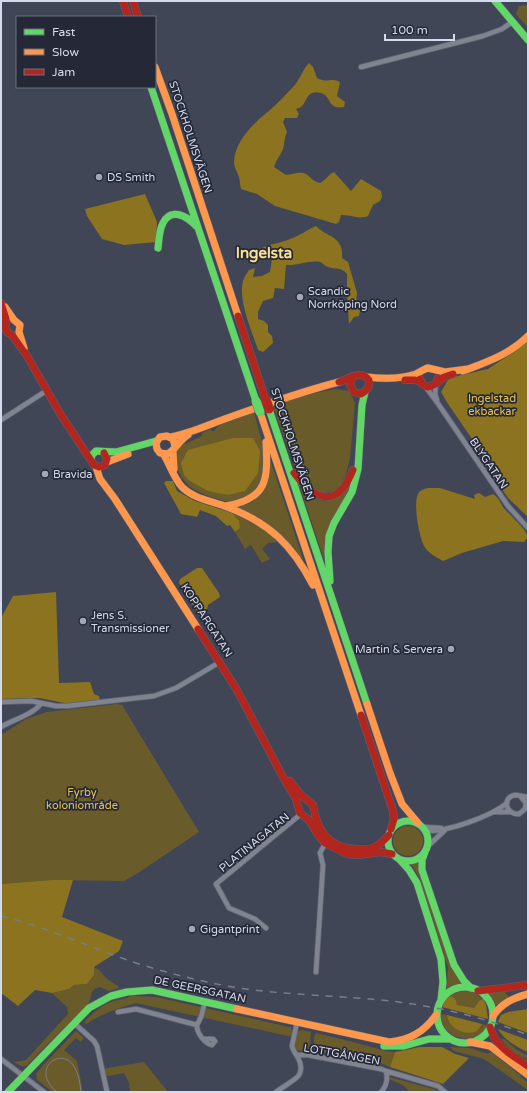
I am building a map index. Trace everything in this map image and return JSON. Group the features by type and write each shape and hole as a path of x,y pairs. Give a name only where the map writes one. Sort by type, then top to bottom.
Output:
{"main road":[{"path":"133,1 138,16"},
{"path":"495,1 528,40"},
{"path":"123,3 128,16"},
{"name":"STOCKHOLMSVÄGEN","path":"156,70 172,114 264,410 287,462 398,795 406,810 422,827"},
{"name":"STOCKHOLMSVÄGEN","path":"151,88 200,232 261,400"},
{"path":"158,248 163,223 168,216 180,214 186,216 192,221 200,232"},
{"path":"1,302 10,322 20,325 16,333 8,334 6,330 10,322"},
{"name":"KOPPARGATAN","path":"16,333 26,356 77,440 100,459 100,479 105,484 237,690 296,799 302,813 318,835 337,850 347,854 358,855 381,852 392,854"},
{"path":"310,390 335,386 362,387 380,382 412,379 428,387 437,383 444,377 484,364 502,356 528,336"},
{"path":"287,462 299,482 313,493 325,498 341,491 348,482 354,466 358,399 362,387 377,378 409,375 428,368 444,372 468,369"},
{"path":"435,370 438,376 437,383"},
{"path":"422,371 419,377 423,384"},
{"path":"327,613 292,548 278,534 261,522 188,492 180,484 159,449 163,436 171,437 322,386 352,378 359,374 363,375 358,469 352,492 334,523 328,543 331,596"},
{"path":"352,378 350,383 362,387"},
{"name":"STOCKHOLMSVÄGEN","path":"264,410 266,430 393,811 394,819 390,832"},
{"path":"100,459 117,457 151,449 159,449 168,454 174,449 180,440 196,429"},
{"path":"225,506 245,503 258,494 266,476 266,430"},
{"path":"171,437 174,441 175,474"},
{"name":"KOPPARGATAN","path":"281,772 308,802"},
{"path":"314,812 311,816 302,813 302,804 308,802 314,806 314,812 320,829 327,841"},
{"path":"528,1066 509,1057 478,1044 454,1040 442,1031 438,1024 436,1016 441,1000 443,982 441,959 417,883 400,860 392,854 388,843 390,832 401,822 410,821 422,827 428,838 422,860 422,870 447,946 457,971 474,989 488,1000 493,1016 492,1031 495,1040 509,1057 528,1075"},
{"name":"KOPPARGATAN","path":"327,841 350,849 365,850 376,847 390,832"},
{"path":"400,860 416,860 426,849"},
{"path":"441,1000 453,991 465,988 474,989 528,986"},
{"name":"DE GEERSGATAN","path":"8,1092 89,1008 102,999 122,992 152,990 381,1041 397,1041 407,1039 422,1032 436,1016"},
{"path":"493,1016 500,1006 508,1000 528,994"},
{"path":"468,1042 480,1038 492,1031"},
{"name":"DE GEERSGATAN","path":"352,1034 384,1046 400,1046 429,1039 454,1040"}],"street":[{"path":"361,67 483,36 502,29 512,22"},
{"name":"BLYGATAN","path":"437,383 435,394 439,405"},
{"name":"BLYGATAN","path":"423,384 508,506 528,528"},
{"path":"1,420 46,391"},
{"path":"1,702 31,702 56,706 67,706 154,696 176,688 220,662"},
{"path":"1,727 14,719 33,711 39,707 41,703"},
{"path":"422,827 436,831 448,828 494,812 507,803 509,798 512,796 516,795 528,797"},
{"path":"494,812 510,812 519,814 527,805 525,800 521,797"},
{"path":"507,803 510,812"},
{"name":"PLATINAGATAN","path":"266,928 256,919 229,908 216,884 302,813"},
{"path":"426,849 448,828"},
{"path":"316,972 323,865 320,853 327,841"},
{"path":"204,1039 197,1031 197,1025 205,1002"},
{"path":"118,1012 136,1009 197,1025"},
{"path":"276,1092 299,1075 301,1069 297,1055 292,1050 297,1022"},
{"path":"74,1023 94,1040 97,1046 107,1092"},
{"name":"LOTTGÅNGEN","path":"297,1055 317,1056 382,1069 386,1071 387,1075 384,1088 381,1092"},
{"path":"1,1059 44,1092"},
{"path":"386,1071 438,1086 445,1092"}],"green space":[{"path":"528,5 528,28 516,14 519,6"},
{"path":"309,63 313,67 317,78 321,80 334,80 340,82 337,96 345,102 344,107 332,105 327,97 321,93 316,92 310,94 302,106 296,109 299,114 297,118 285,118 283,122 287,132 283,149 274,167 286,175 304,173 320,183 334,172 351,191 361,179 381,191 382,197 380,201 373,205 368,216 357,217 341,215 339,222 336,224 275,206 257,194 241,189 234,162 238,146 252,126 294,86"},
{"path":"145,194 157,222 156,242 124,245 102,239 87,216 85,209"},
{"path":"316,226 338,241 340,245 342,258 348,262 357,293 356,303 360,311 359,316 354,317 349,324 347,274 345,272 340,269 328,267 320,262 286,265 284,289 275,288 273,298 263,301 258,312 258,319 264,321 268,325 268,332 272,336 273,343 263,352 258,350 249,325 242,298 243,281 249,270 255,268 253,277 262,276 270,272 272,259 278,248 264,253 256,254 256,251 264,247 286,241"},
{"name":"Ingelstad ekbackar","path":"528,338 528,517 508,498 484,462 479,449 441,392 449,378 488,369 514,352"},
{"path":"335,389 349,391 355,403 350,458 346,474 341,485 334,491 324,493 303,483 296,470 273,406 304,395"},
{"path":"254,412 262,442 264,463 262,477 257,488 249,497 228,502 205,495 190,487 182,478 178,470 176,453 178,447 184,442 185,444 202,436 202,433 211,429 214,431 221,423"},
{"path":"233,438 253,438 260,451 258,473 245,491 228,495 208,491 190,481 184,475 181,463 188,450"},
{"path":"269,456 303,559 236,508 253,502"},
{"path":"353,476 325,562 300,487 309,495 323,501 327,501"},
{"path":"166,481 173,481 177,491 195,501 232,513 239,521 240,528 235,532 230,525 227,526 216,516 200,510 197,517 181,514 164,483"},
{"path":"440,488 475,499 474,495 479,493 485,497 493,494 506,511 517,521 528,537 524,542 503,541 462,553 443,561 432,555 424,546 419,528 416,512 418,494 424,489"},
{"path":"232,513 262,525 278,542 268,543 262,549 270,559 262,563 251,545 245,549 235,532 238,531"},
{"path":"197,568 202,568 219,593 220,597 208,605 206,615 201,618 179,583 180,579"},
{"path":"56,592 59,683 90,682 94,694 99,696 100,701 69,704 40,698 1,699 1,618 13,596"},
{"name":"Fyrby koloniområde","path":"117,704 122,705 199,832 124,881 51,880 1,884 1,735 26,719 47,712"},
{"path":"408,826 419,830 423,841 419,852 408,856 397,852 393,841 397,830"},
{"path":"418,862 463,985 454,987 446,992 448,967 419,877 411,864"},
{"path":"51,880 73,880 62,917 123,941 119,951 94,967 94,975 87,984 74,985 69,989 52,993 35,990 18,1006 1,993 1,884"},
{"path":"94,967 119,988 109,991 100,987 94,989 89,1003 27,1065 23,1067 14,1062 26,1060 68,1014 67,1007 52,993 69,989 74,985 87,984 94,975"},
{"path":"464,991 472,992 483,999 479,1001 474,1008 457,1005 456,1000 450,996"},
{"path":"504,991 509,997 495,1006 488,993"},
{"path":"131,996 156,997 291,1027 293,1037 136,1003 98,1017 86,1024 84,1022 101,1007 113,1001"},
{"path":"450,996 456,1000 457,1005 474,1008 479,1001 483,999 486,1005 488,1019 442,1007 444,1002"},
{"path":"528,1009 528,1033 498,1022 501,1015 508,1012"},
{"path":"440,1014 447,1015 448,1020 481,1028 482,1024 488,1026 483,1033 476,1037 460,1038 452,1035 446,1030 442,1023"},
{"path":"447,1015 482,1024 479,1029 474,1032 462,1032 452,1026"},
{"path":"498,1029 528,1040 528,1052 507,1040"},
{"path":"302,1030 311,1032 309,1052 297,1050 295,1047 297,1032"},
{"path":"76,1031 84,1038 81,1042 76,1038 64,1050 77,1061 83,1092 53,1092 37,1080 36,1074"},
{"path":"316,1033 395,1052 390,1067 383,1064 321,1051 316,1047 314,1042"},
{"path":"501,1039 504,1039 517,1050 528,1056 528,1059 513,1051"},
{"path":"420,1047 442,1047 455,1054 469,1058 443,1084 390,1067 395,1052"},
{"path":"450,1047 470,1048 488,1054 490,1052 494,1054 528,1082 528,1090 484,1059 454,1051"},
{"path":"144,1062 168,1092 130,1092 129,1083 124,1073 103,1077 102,1069"},
{"path":"389,1077 437,1090 435,1092 410,1092 403,1085 389,1079"}],"tram line":[{"path":"57,1092 49,1083 46,1075 47,1068 51,1062 56,1059 63,1058 70,1061 75,1068 81,1092"}],"railway":[{"path":"1,916 51,931 133,962 203,981 246,989 381,1000 437,1008 492,1022 528,1035"}],"traffic: fast":[{"path":"495,1 528,40"},
{"path":"151,88 256,401"},
{"path":"158,248 159,235 163,223 170,215 175,214 184,216 196,226"},
{"path":"330,581 328,552 329,536 334,523 352,492 358,469 362,405 365,392"},
{"path":"256,401 260,412"},
{"path":"269,409 367,704"},
{"path":"91,459 92,455 96,451 116,452 156,441"},
{"path":"412,821 419,824 425,830 428,841 427,849 419,858 412,861 404,861 397,858 389,849 388,837 391,830 400,822 412,821"},
{"path":"425,852 422,860 422,870 454,965 464,981 471,988"},
{"path":"400,860 409,870 417,883 441,959 443,982 441,1000"},
{"path":"465,987 480,992 488,1000 493,1015 488,1030 480,1038 465,1043 450,1038 442,1030 437,1015 442,1000 450,992 465,987"},
{"path":"8,1092 89,1008 111,996 127,992 152,990 237,1009"},
{"path":"384,1046 404,1046 429,1039 451,1039"}],"traffic: slow":[{"path":"156,70 172,114 238,316"},
{"path":"5,307 14,320 20,325 19,332 24,348"},
{"path":"463,371 506,353 528,336"},
{"path":"367,377 398,378 416,374 428,368 445,372 468,369"},
{"path":"171,437 312,389 339,382"},
{"path":"260,412 361,715"},
{"path":"175,446 173,439 167,436 160,437 156,443 157,449 160,453 167,454 188,435"},
{"path":"226,506 240,503 258,492 265,477 267,455 266,442"},
{"path":"173,451 174,469"},
{"path":"107,462 128,454"},
{"path":"164,455 177,480 187,491 198,497 242,513 268,528 297,558 313,585"},
{"path":"96,467 100,479 115,499 198,629"},
{"path":"367,704 402,804 418,823"},
{"path":"493,1016 508,1002 517,997 528,994"},
{"path":"237,1009 389,1042 404,1039 416,1034 427,1026 436,1015"},
{"path":"470,1042 490,1046 528,1075"}],"traffic: jam":[{"path":"123,1 128,16"},
{"path":"133,1 138,16"},
{"path":"1,303 6,319 5,328 7,332 12,335 27,356 61,415 94,465 99,467 105,465 107,459 104,453"},
{"path":"238,316 265,398"},
{"path":"438,382 444,377 453,374"},
{"path":"339,382 355,376 362,375 369,380 369,385 366,390 361,394 354,392 350,385 352,378"},
{"path":"420,379 422,384 428,387 436,384 438,378"},
{"path":"405,380 415,380 421,382"},
{"path":"265,398 269,409"},
{"path":"294,473 310,490 318,495 326,497 341,491 353,470"},
{"path":"198,629 237,690 296,799 300,813 309,820 318,835 325,843 347,854 358,855 381,852 392,854"},
{"path":"361,715 393,811 394,819 391,829"},
{"path":"290,781 300,794 313,805 321,830 338,845 361,850 368,849 379,845 389,835"},
{"path":"478,991 528,985"},
{"path":"490,1027 492,1034 500,1045 528,1066"}],"place":[{"name":"DS Smith","path":"99,177"},
{"name":"Scandic Norrköping Nord","path":"300,297"},
{"name":"Bravida","path":"45,474"},
{"name":"Jens S. Transmissioner","path":"83,621"},
{"name":"Martin & Servera","path":"451,649"},
{"name":"Gigantprint","path":"192,929"}],"district":[{"name":"Ingelsta","path":"264,253"}]}
